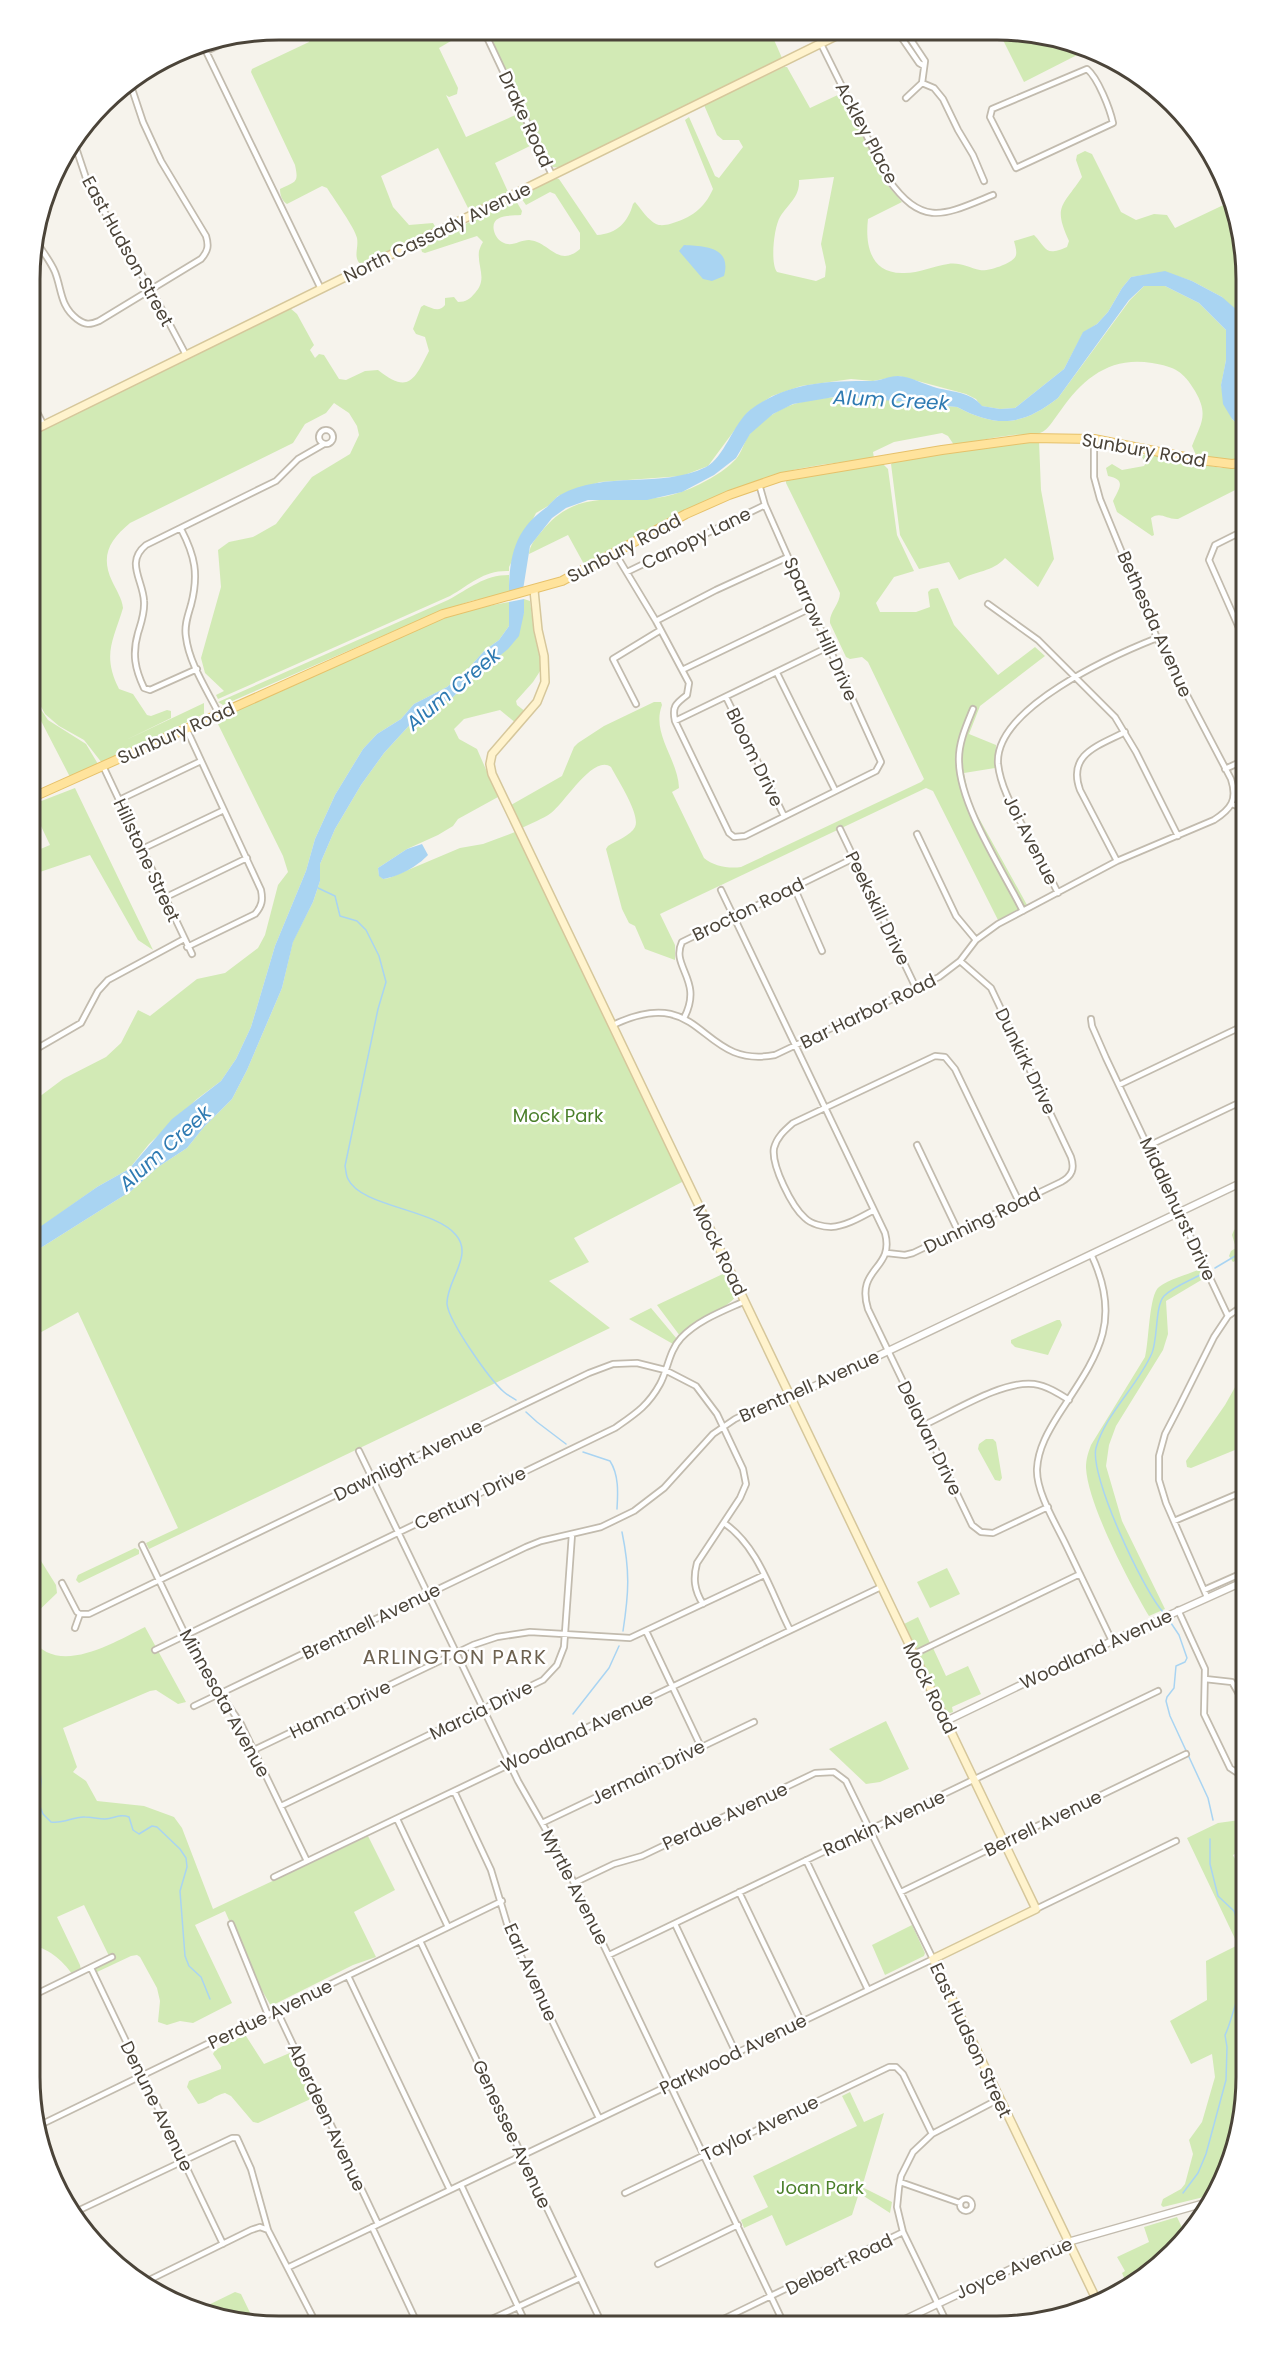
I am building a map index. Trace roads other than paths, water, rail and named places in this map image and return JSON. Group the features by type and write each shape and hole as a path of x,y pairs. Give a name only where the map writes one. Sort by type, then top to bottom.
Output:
{"main road":[{"name":"North Cassady Avenue","path":"40,428 829,40"},
{"name":"Sunbury Road","path":"40,794 415,625 442,614 562,581 686,514 759,484 812,470 1031,438 1094,439 1200,460 1236,463"},
{"name":"Mock Road","path":"532,591 544,656 545,682 537,702 492,754 490,764 492,774 1036,1909"},
{"name":"Parkwood Avenue","path":"933,1959 1036,1909"},
{"name":"East Hudson Street","path":"933,1959 1094,2296"}],"street":[{"name":"Drake Road","path":"488,40 552,175"},
{"path":"903,40 919,63 924,66"},
{"path":"906,98 922,83 925,61 911,40"},
{"name":"Ackley Place","path":"821,44 887,176 902,198 912,206 929,213 947,212 993,195"},
{"path":"207,52 321,289"},
{"path":"1087,69 1093,74 1113,123 1016,168 1001,140 990,117 992,109 1087,69"},
{"path":"922,83 934,88 943,99 984,181"},
{"path":"43,252 56,274 63,304 70,314 84,324 99,321 201,259 207,253 209,244 206,236 161,160 143,122 133,91"},
{"name":"East Hudson Street","path":"78,152 88,184 151,289 186,355"},
{"path":"40,418 44,426"},
{"name":"Bethesda Avenue","path":"1094,439 1094,477 1100,499 1157,638 1234,789 1232,804"},
{"path":"197,669 147,690 138,674 135,644 143,615 144,601 135,573 135,564 143,548 276,481 298,459 324,444"},
{"name":"Sparrow Hill Drive","path":"759,484 765,505 788,557 880,757 881,762 876,771 835,790"},
{"name":"Canopy Lane","path":"627,572 765,505"},
{"path":"181,529 194,556 195,564 194,588 185,631 188,646 219,714"},
{"path":"1236,534 1221,540 1210,552 1209,560 1236,622"},
{"path":"615,553 656,621 659,631 688,683 687,695 674,704 675,721 729,833 734,837 745,836 835,790 777,672"},
{"path":"656,621 788,557"},
{"path":"988,604 1038,640 1108,708 1125,732 1178,836"},
{"path":"682,670 811,608"},
{"path":"636,704 613,663 613,659 659,631"},
{"path":"1076,677 1100,662 1157,638"},
{"path":"675,721 828,647"},
{"name":"Joi Avenue","path":"1058,893 1007,796 999,764 1004,737 1027,710 1076,677"},
{"name":"Bloom Drive","path":"726,697 784,816"},
{"path":"973,709 959,751 965,796 1023,911"},
{"path":"186,728 247,858 263,899 260,908 248,919 188,947"},
{"path":"1117,861 1076,779 1077,767 1082,757 1125,732"},
{"path":"119,800 201,761"},
{"path":"1225,769 1236,764"},
{"name":"Hillstone Street","path":"103,766 192,954"},
{"path":"1232,804 1236,806"},
{"name":"Bar Harbor Road","path":"613,1025 648,1012 663,1012 696,1024 725,1050 741,1056 766,1057 795,1047 939,977 960,961 976,940 998,924 1117,861 1214,820 1228,811 1232,804"},
{"path":"142,849 224,810"},
{"name":"Peekskill Drive","path":"840,829 916,988"},
{"path":"917,834 956,916 976,940"},
{"path":"164,898 247,858"},
{"name":"Brocton Road","path":"684,1018 692,1001 692,991 678,956 682,942 854,858"},
{"path":"794,887 822,951"},
{"path":"720,890 885,1233 887,1252"},
{"path":"40,1047 81,1023 98,991 108,980 184,939"},
{"name":"Dunkirk Drive","path":"960,961 991,988 1071,1157 1074,1164 1072,1172"},
{"name":"Middlehurst Drive","path":"1091,1019 1096,1036 1228,1316"},
{"path":"1119,1085 1236,1029"},
{"path":"874,1210 848,1223 830,1227 812,1223 805,1218 794,1204 776,1166 774,1150 780,1134 825,1108 935,1056 945,1057 956,1069 1018,1202"},
{"path":"1148,1146 1236,1104"},
{"path":"917,1145 958,1231"},
{"name":"Dunning Road","path":"887,1252 905,1255 913,1253 1061,1182 1072,1172"},
{"name":"Brentnell Avenue","path":"194,1706 541,1540 601,1527 634,1512 664,1488 705,1442 735,1419 782,1396 798,1394 1236,1185"},
{"name":"Delavan Drive","path":"887,1252 865,1285 865,1297 888,1351 976,1530 987,1534 993,1533 1048,1507"},
{"path":"1090,1254 1101,1280 1106,1311 1103,1339 1093,1363 1045,1436 1037,1469 1048,1507 1112,1641"},
{"name":"Century Drive","path":"155,1650 615,1428 642,1410 661,1382 669,1358 681,1338 700,1322 745,1301"},
{"path":"1236,1311 1228,1316 1214,1337 1166,1434 1159,1455 1159,1480 1206,1594 1236,1577"},
{"name":"Dawnlight Avenue","path":"80,1614 89,1614 561,1386 613,1364 637,1363 664,1370 696,1386 717,1414 743,1469 746,1484 724,1523"},
{"path":"924,1425 1013,1384 1034,1384 1053,1390 1069,1400"},
{"name":"Myrtle Avenue","path":"359,1451 530,1806 542,1823 574,1882 781,2316"},
{"path":"1174,1521 1236,1495"},
{"path":"703,1604 695,1587 694,1575 697,1563 724,1523 740,1536 755,1557 790,1630"},
{"name":"Marcia Drive","path":"281,1806 543,1680 557,1665 564,1647 572,1534"},
{"name":"Minnesota Avenue","path":"142,1545 198,1661 241,1724 307,1861"},
{"path":"914,1654 1080,1574"},
{"name":"Hanna Drive","path":"254,1750 456,1653 497,1637 530,1632 630,1638 764,1575"},
{"path":"62,1582 76,1612 80,1614 75,1628"},
{"name":"Woodland Avenue","path":"946,1721 1178,1610 1206,1594 1236,1584"},
{"name":"Woodland Avenue","path":"274,1877 881,1587"},
{"path":"1178,1610 1203,1665 1204,1714 1230,1768 1236,1772"},
{"path":"646,1631 701,1747"},
{"path":"1205,1679 1232,1682 1236,1689"},
{"name":"Rankin Avenue","path":"609,1955 1158,1691"},
{"name":"Jermain Drive","path":"542,1823 754,1722"},
{"name":"Berrell Avenue","path":"901,1892 1186,1754"},
{"name":"Perdue Avenue","path":"574,1882 614,1864 642,1856 815,1773 836,1772 843,1777"},
{"name":"East Hudson Street","path":"843,1777 933,1959"},
{"name":"Earl Avenue","path":"454,1791 491,1870 508,1927 518,1950 599,2118"},
{"path":"397,1819 448,1928"},
{"name":"Parkwood Avenue","path":"1036,1909 1176,1841"},
{"path":"806,1860 868,1990"},
{"path":"739,1892 801,2022"},
{"name":"Perdue Avenue","path":"45,2123 502,1902"},
{"path":"231,1924 268,2015"},
{"path":"675,1924 736,2053"},
{"name":"Genessee Avenue","path":"420,1941 598,2316"},
{"path":"40,1992 112,1958"},
{"name":"Parkwood Avenue","path":"289,2267 933,1959"},
{"name":"Denune Avenue","path":"91,1968 223,2244"},
{"path":"348,1976 450,2190"},
{"name":"Aberdeen Avenue","path":"277,2011 378,2224"},
{"name":"Taylor Avenue","path":"625,2193 883,2069 896,2067 903,2074 932,2134"},
{"path":"944,2316 903,2232 897,2206 900,2182 913,2152 932,2134 999,2099"},
{"path":"81,2209 232,2138 237,2138 251,2169 268,2230 313,2316"},
{"path":"900,2182 960,2203"},
{"path":"461,2185 522,2316"},
{"name":"Joyce Avenue","path":"911,2316 1068,2242 1198,2206"},
{"path":"658,2264 738,2225"},
{"path":"152,2279 252,2230 260,2227 268,2230"},
{"path":"372,2227 414,2316"},
{"name":"Delbert Road","path":"730,2316 903,2232"},
{"path":"498,2316 580,2278"}],"water":[{"path":"684,245 715,250 724,259 724,276 712,281 703,279 679,251"},
{"name":"Alum Creek","path":"1165,271 1192,281 1222,297 1236,309 1236,423 1223,404 1221,385 1226,360 1226,330 1199,303 1165,286 1144,286 1129,300 1058,398 1033,414 1021,419 997,421 971,414 957,407 840,396 793,404 773,414 750,434 736,458 714,475 682,492 647,500 588,500 566,508 552,518 530,546 523,590 509,593 510,567 521,534 536,515 560,495 595,483 671,477 706,467 718,456 738,424 750,410 779,394 808,385 874,381 903,376 937,388 967,395 982,406 1000,409 1015,408 1064,369 1083,332 1097,324 1108,312 1131,277"},
{"name":"Alum Creek","path":"524,599 524,613 519,636 508,649 453,697 416,718 384,753 361,785 335,829 320,864 320,881 313,902 293,942 282,988 232,1099 187,1148 158,1167 131,1191 40,1248 40,1227 97,1187 129,1169 172,1119 221,1081 236,1059 251,1027 275,946 306,871 315,839 335,795 363,749 377,734 401,719 414,704 447,687 485,650 499,640 509,626 509,602"},
{"path":"422,844 428,855 419,863 395,876 383,879 379,876 378,868 407,849"}],"waterway":[{"path":"318,888 335,896 340,916 357,921 366,930 379,956 386,982 378,1009 345,1166 347,1178 367,1196 432,1219 446,1226 456,1235 461,1243 462,1251 448,1295 449,1312 462,1337 489,1376 504,1392 516,1400"},
{"path":"1215,1268 1236,1256"},
{"path":"1163,1612 1143,1581 1119,1532 1101,1482 1096,1462 1096,1448 1107,1423 1139,1377 1152,1353 1158,1314 1164,1296 1200,1275"},
{"path":"526,1412 566,1444"},
{"path":"583,1452 610,1461 613,1466 618,1490 617,1509"},
{"path":"622,1532 628,1582 623,1631"},
{"path":"1169,1620 1179,1635 1187,1658 1185,1662 1176,1666 1174,1688 1166,1701 1170,1716 1208,1798 1213,1820"},
{"path":"573,1714 609,1668 619,1646"},
{"path":"40,1772 40,1792"},
{"path":"40,1806 43,1814 51,1822 81,1817 105,1819 119,1816 129,1817 133,1830 139,1834 152,1826 157,1827 180,1849 186,1858 187,1867 180,1891 185,1956 189,1966 201,1977 210,1999"},
{"path":"1210,1839 1210,1864 1218,1896 1234,1911 1236,1917"},
{"path":"1183,2193 1198,2173 1206,2154 1226,2080 1225,2035 1236,2000"}],"district":[{"name":"ARLINGTON PARK","path":"455,1657"}],"park label":[{"name":"Mock Park","path":"558,1115"},
{"name":"Joan Park","path":"820,2187"}]}
